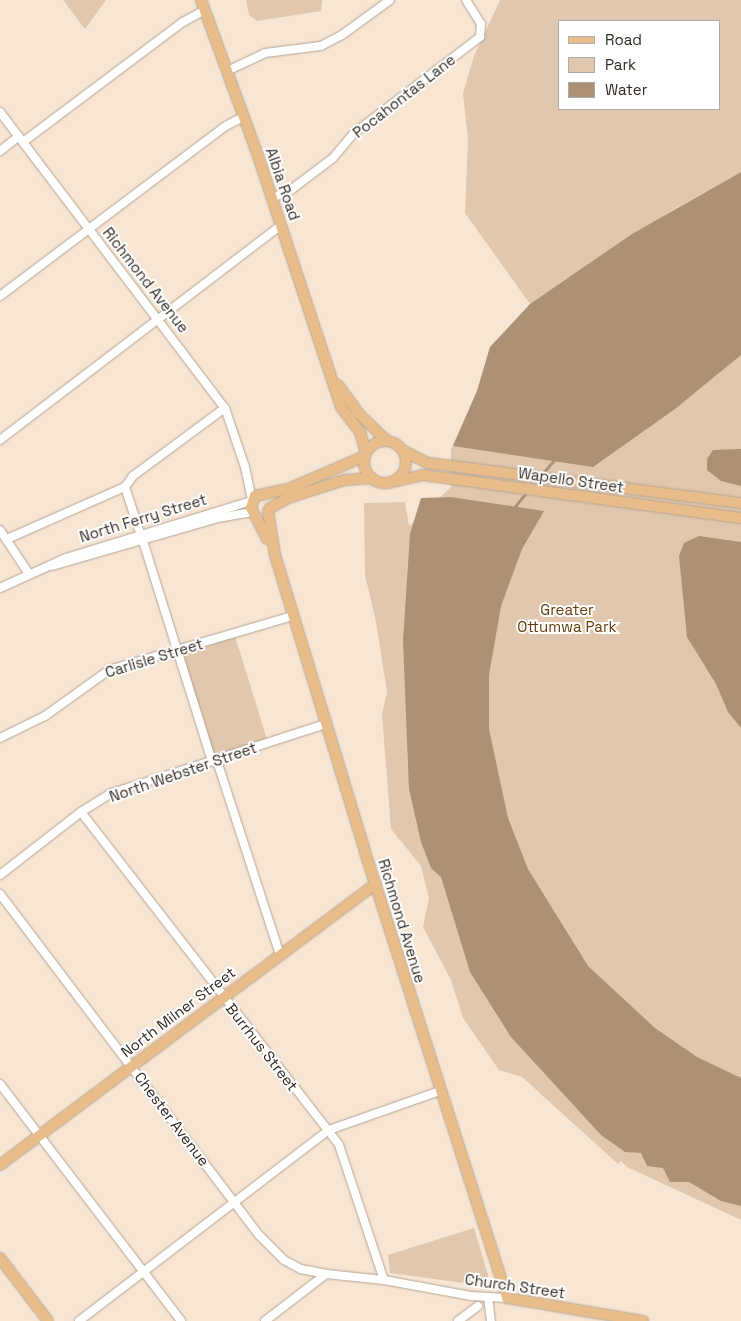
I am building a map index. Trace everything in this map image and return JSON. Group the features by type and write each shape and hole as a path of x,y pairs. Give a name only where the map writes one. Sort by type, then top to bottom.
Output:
{"main road":[{"name":"Albia Road","path":"203,5 244,117 342,407 360,432 365,454"},
{"name":"Albia Road","path":"332,378 358,413 387,441"},
{"path":"256,503 269,510 288,498 344,480 370,478 383,484 397,481 406,467 404,451 387,441 372,445 365,454 364,465 370,478"},
{"name":"Wapello Street","path":"404,451 428,463 741,504"},
{"name":"North Ferry Street","path":"256,503 329,473 365,454"},
{"name":"Wapello Street","path":"397,481 423,475 741,518"},
{"name":"Richmond Avenue","path":"256,503 269,510 274,551"},
{"name":"Richmond Avenue","path":"256,503 274,551 440,1092 508,1298"},
{"name":"North Milner Street","path":"0,1165 375,884"},
{"path":"0,1258 48,1321"},
{"name":"Church Street","path":"508,1298 643,1321"}],"street":[{"path":"227,71 266,53 321,46 342,35 390,0"},
{"name":"Pocahontas Lane","path":"272,198 292,189 333,158 353,134 480,37 481,24 466,0"},
{"path":"0,151 21,139 203,5"},
{"name":"Richmond Avenue","path":"0,112 225,408 256,503"},
{"path":"0,296 224,127 244,117"},
{"path":"0,440 281,225"},
{"path":"6,539 124,487 133,476 225,408"},
{"path":"124,487 177,651 280,955"},
{"name":"North Ferry Street","path":"0,588 66,558 142,538 256,503"},
{"path":"0,530 29,574"},
{"name":"Carlisle Street","path":"0,738 45,716 109,670 293,616"},
{"name":"North Webster Street","path":"0,875 81,812 112,794 326,724"},
{"name":"Burrhus Street","path":"81,812 223,997 329,1130 346,1163 384,1280"},
{"name":"Chester Avenue","path":"0,894 235,1203 284,1260 301,1269 326,1274 384,1280"},
{"path":"0,1084 181,1321"},
{"path":"79,1321 329,1130 440,1092"},
{"path":"265,1321 326,1274"},
{"name":"Church Street","path":"384,1280 488,1298 508,1298"},
{"path":"488,1298 491,1321"},
{"path":"458,1321 478,1306"}],"green space":[{"path":"63,0 106,0 85,29"},
{"path":"246,0 322,0 321,11 257,21 249,15"},
{"name":"Greater Ottumwa Park","path":"500,0 741,0 741,172 655,220 741,175 741,1220 627,1167 621,1161 618,1164 522,1077 499,1070 463,1018 451,980 423,927 429,898 421,866 391,829 382,714 387,692 376,622 365,575 364,503 405,502 409,526 451,487 451,449 477,391 490,347 549,291 530,304 465,213 468,140 463,93 474,56"},
{"path":"234,633 267,739 212,761 177,651"},
{"path":"474,1228 488,1275 485,1286 390,1273 388,1255"}],"water":[{"path":"741,172 741,355 675,409 593,467 453,446 477,391 490,347 530,304 632,234"},
{"path":"741,449 741,486 721,481 707,470 707,459 713,450"},
{"path":"451,497 544,511 522,549 501,606 489,675 489,729 508,818 528,869 588,966 655,1028 697,1057 741,1078 741,1206 721,1201 689,1182 670,1182 663,1168 647,1166 641,1153 625,1152 601,1135 511,1037 470,972 441,877 431,868 421,842 409,789 403,641 410,534 421,498"},
{"path":"699,536 741,542 741,728 728,712 716,684 687,637 679,556 684,543"}],"waterway":[{"path":"542,474 556,458"},
{"path":"513,509 527,492"}]}
